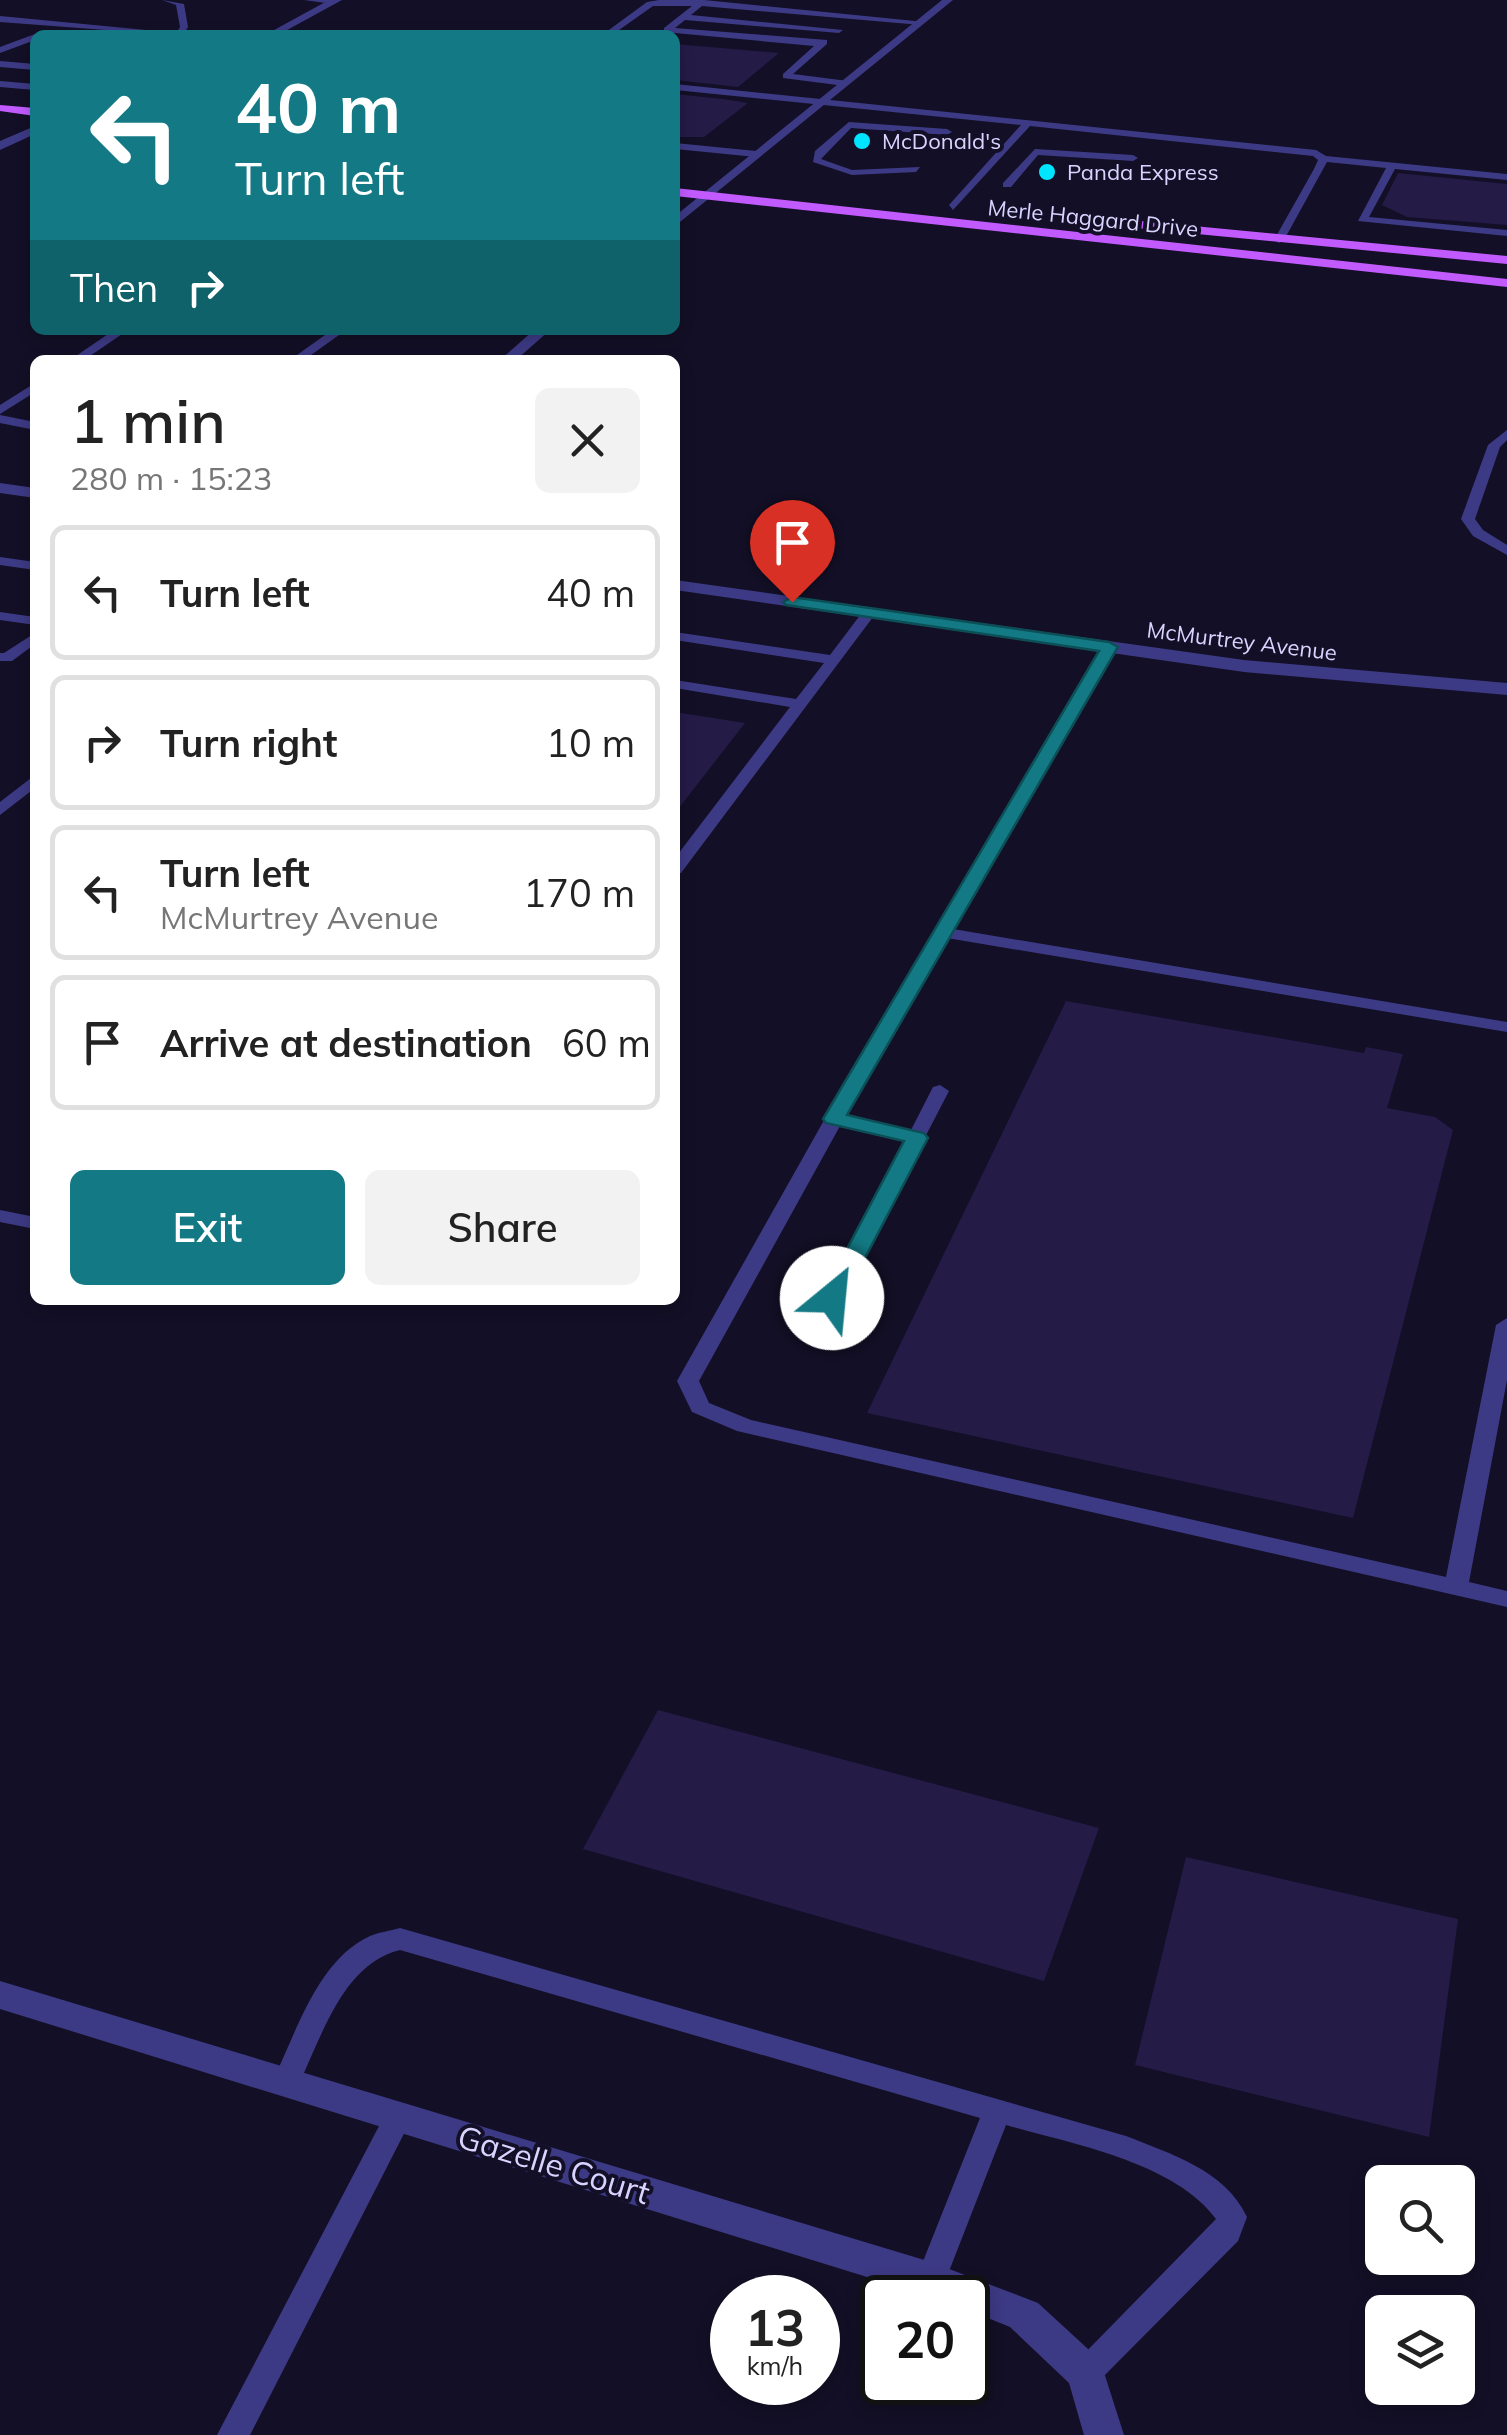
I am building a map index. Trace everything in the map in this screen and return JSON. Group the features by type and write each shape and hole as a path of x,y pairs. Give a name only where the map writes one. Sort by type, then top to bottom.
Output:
{"main road":[{"path":"0,108 30,111"},
{"path":"0,120 30,125"},
{"name":"Merle Haggard Drive","path":"680,177 1007,212"},
{"name":"Merle Haggard Drive","path":"680,193 1507,282"},
{"name":"Merle Haggard Drive","path":"1043,216 1507,260"}],"street":[{"path":"680,218 948,0"},
{"path":"280,30 335,1"},
{"path":"0,146 30,129"},
{"path":"513,355 538,335"},
{"path":"0,488 30,492"},
{"name":"McMurtrey Avenue","path":"680,586 1282,670 1507,689"},
{"name":"Gazelle Court","path":"0,1995 918,2275"},
{"name":"Gazelle Court","path":"990,2302 1024,2315 1086,2373"},
{"path":"1086,2373 1104,2435"}],"lane":[{"path":"166,0 180,4 182,30"},
{"path":"308,0 335,1"},
{"path":"613,30 650,4 702,2 921,22"},
{"path":"667,30 702,2"},
{"path":"845,83 786,76 857,16"},
{"path":"682,17 839,30"},
{"path":"0,18 118,30"},
{"path":"680,31 822,44"},
{"path":"0,50 30,39"},
{"path":"0,64 30,67"},
{"path":"680,78 725,83 717,91"},
{"path":"0,84 30,87"},
{"path":"680,87 1296,148 1323,159 1507,176"},
{"path":"953,207 1029,122"},
{"path":"916,169 872,174 839,170 816,160 818,153 850,125 949,130"},
{"path":"680,146 756,154"},
{"path":"1007,185 1035,152 1134,158"},
{"path":"1279,240 1323,159"},
{"path":"1392,166 1362,219 1507,234"},
{"path":"84,355 114,335"},
{"path":"303,355 333,335"},
{"path":"0,410 30,390"},
{"path":"0,419 30,425"},
{"path":"1507,434 1494,444 1468,519 1478,532 1507,551"},
{"path":"0,561 30,565"},
{"path":"680,862 869,613"},
{"path":"0,616 30,620"},
{"path":"680,637 833,660"},
{"path":"0,657 7,658 30,640"},
{"path":"1109,647 834,1119 688,1381 700,1407 746,1426 1507,1599"},
{"path":"680,685 799,704"},
{"path":"0,810 30,784"},
{"path":"942,932 1507,1027"},
{"path":"832,1298 940,1091"},
{"path":"834,1119 917,1138"},
{"path":"0,1216 30,1223"},
{"path":"1456,1587 1507,1324"},
{"path":"286,2082 341,1979 361,1952 382,1940 400,1939 1116,2145 1195,2179 1220,2198 1232,2217 1228,2232 1086,2373"},
{"path":"933,2275 998,2110"},
{"path":"233,2435 400,2116"}],"building":[{"path":"680,44 779,53 738,87 680,81"},
{"path":"680,95 748,103 704,137 680,137"},
{"path":"1398,173 1507,184 1507,225 1407,217 1382,205"},
{"path":"680,713 745,723 680,807"},
{"path":"1066,1001 1364,1053 1366,1047 1403,1054 1387,1108 1435,1117 1453,1130 1353,1518 867,1413"},
{"path":"658,1710 1099,1828 1044,1981 583,1849"},
{"path":"1186,1857 1458,1919 1429,2137 1135,2065"}],"place":[{"name":"McDonald's","path":"862,141"},
{"name":"Panda Express","path":"1047,172"}],"route":[{"path":"792,602 1109,647 834,1119 917,1138 832,1298"}]}
